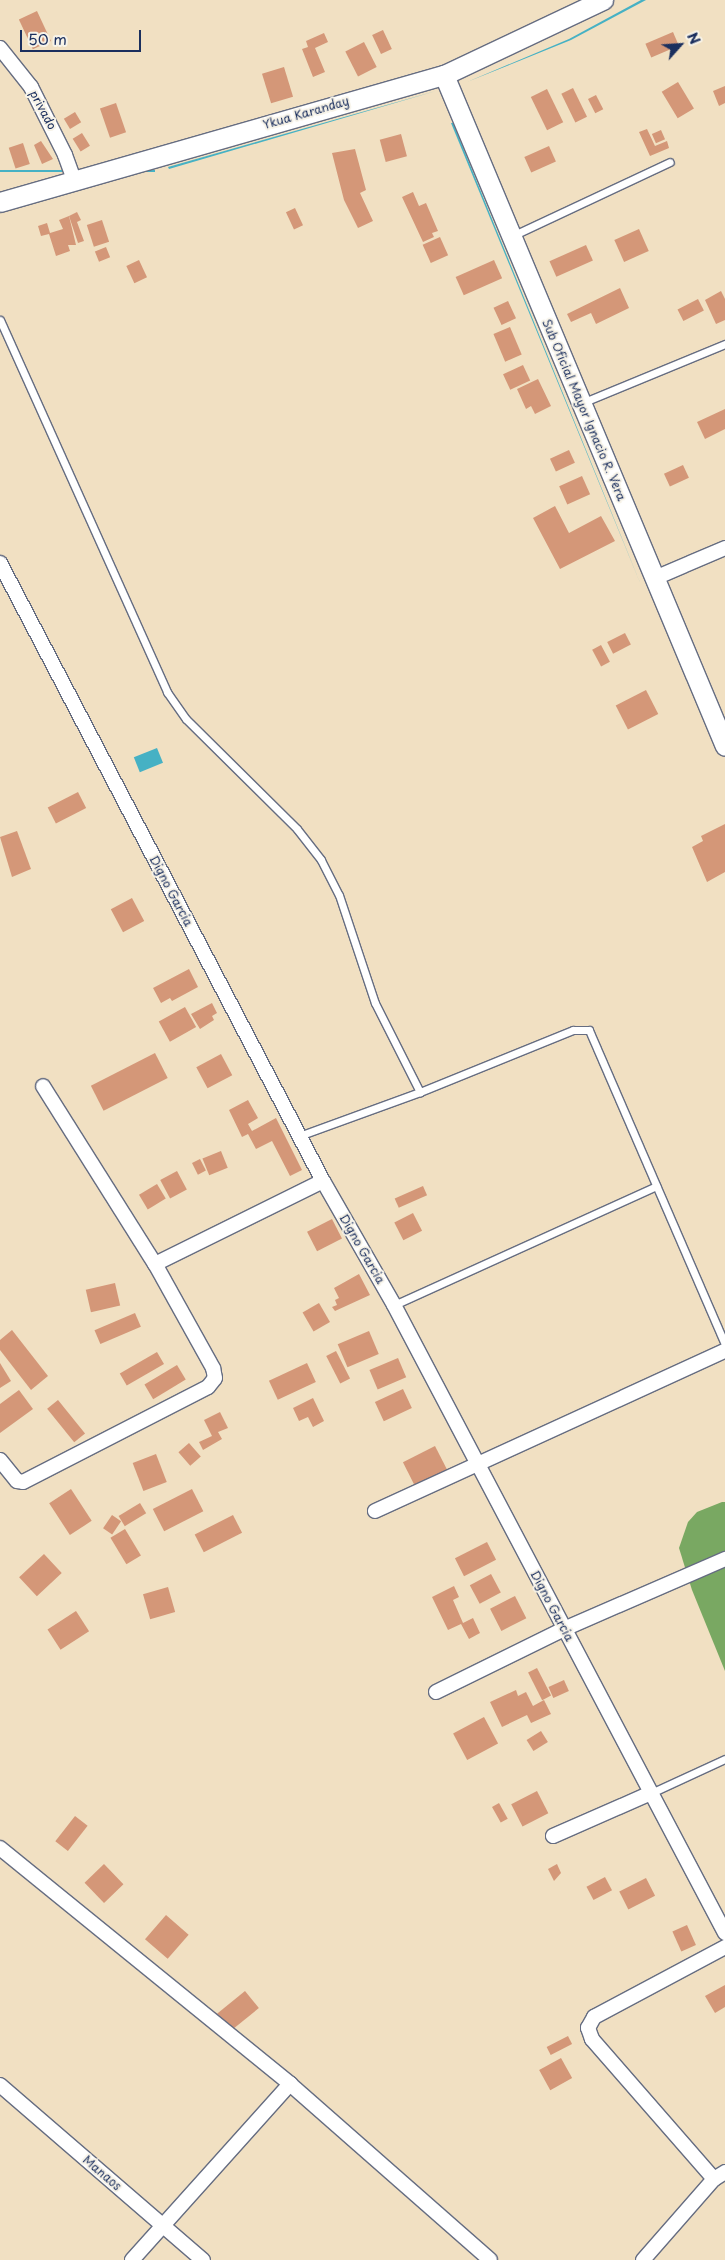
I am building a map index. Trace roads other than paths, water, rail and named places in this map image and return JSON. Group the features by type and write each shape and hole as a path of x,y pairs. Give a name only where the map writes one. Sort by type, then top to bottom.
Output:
{"street":[{"name":"Ykua Karanday","path":"0,202 444,74 603,0"},
{"name":"privado","path":"0,48 31,87 65,154 74,180"},
{"name":"Sub Oficial Mayor Ignacio R. Vera","path":"444,74 725,746"},
{"path":"655,578 725,548"},
{"name":"Digno Garcia","path":"0,564 299,1136 394,1305 725,1933"},
{"path":"0,1460 17,1481 23,1482 212,1383 215,1378 213,1368 155,1264 43,1086"},
{"path":"155,1264 323,1181"},
{"path":"375,1511 725,1352"},
{"path":"436,1692 564,1629 725,1559"},
{"path":"553,1836 651,1793"},
{"path":"0,1848 290,2084 490,2260"},
{"path":"643,2260 720,2175 592,2039 588,2028 594,2016 725,1947"},
{"path":"132,2260 290,2084"},
{"name":"Manaos","path":"0,2085 203,2260"}],"lane":[{"path":"511,236 670,162"},
{"path":"0,320 167,692 186,719 298,829 321,860 339,895 375,1003 420,1092"},
{"path":"581,404 725,344"},
{"path":"299,1136 420,1092 573,1030 584,1028 592,1035 725,1345"},
{"path":"394,1305 656,1186"},
{"path":"651,1793 725,1758"}],"water":[{"path":"641,0 646,0 571,40 467,82 569,39"},
{"path":"436,91 169,169 168,167"},
{"path":"451,123 453,123 641,585"},
{"path":"0,170 155,170 155,172 0,172"},
{"path":"157,748 163,763 140,772 134,757"}]}
